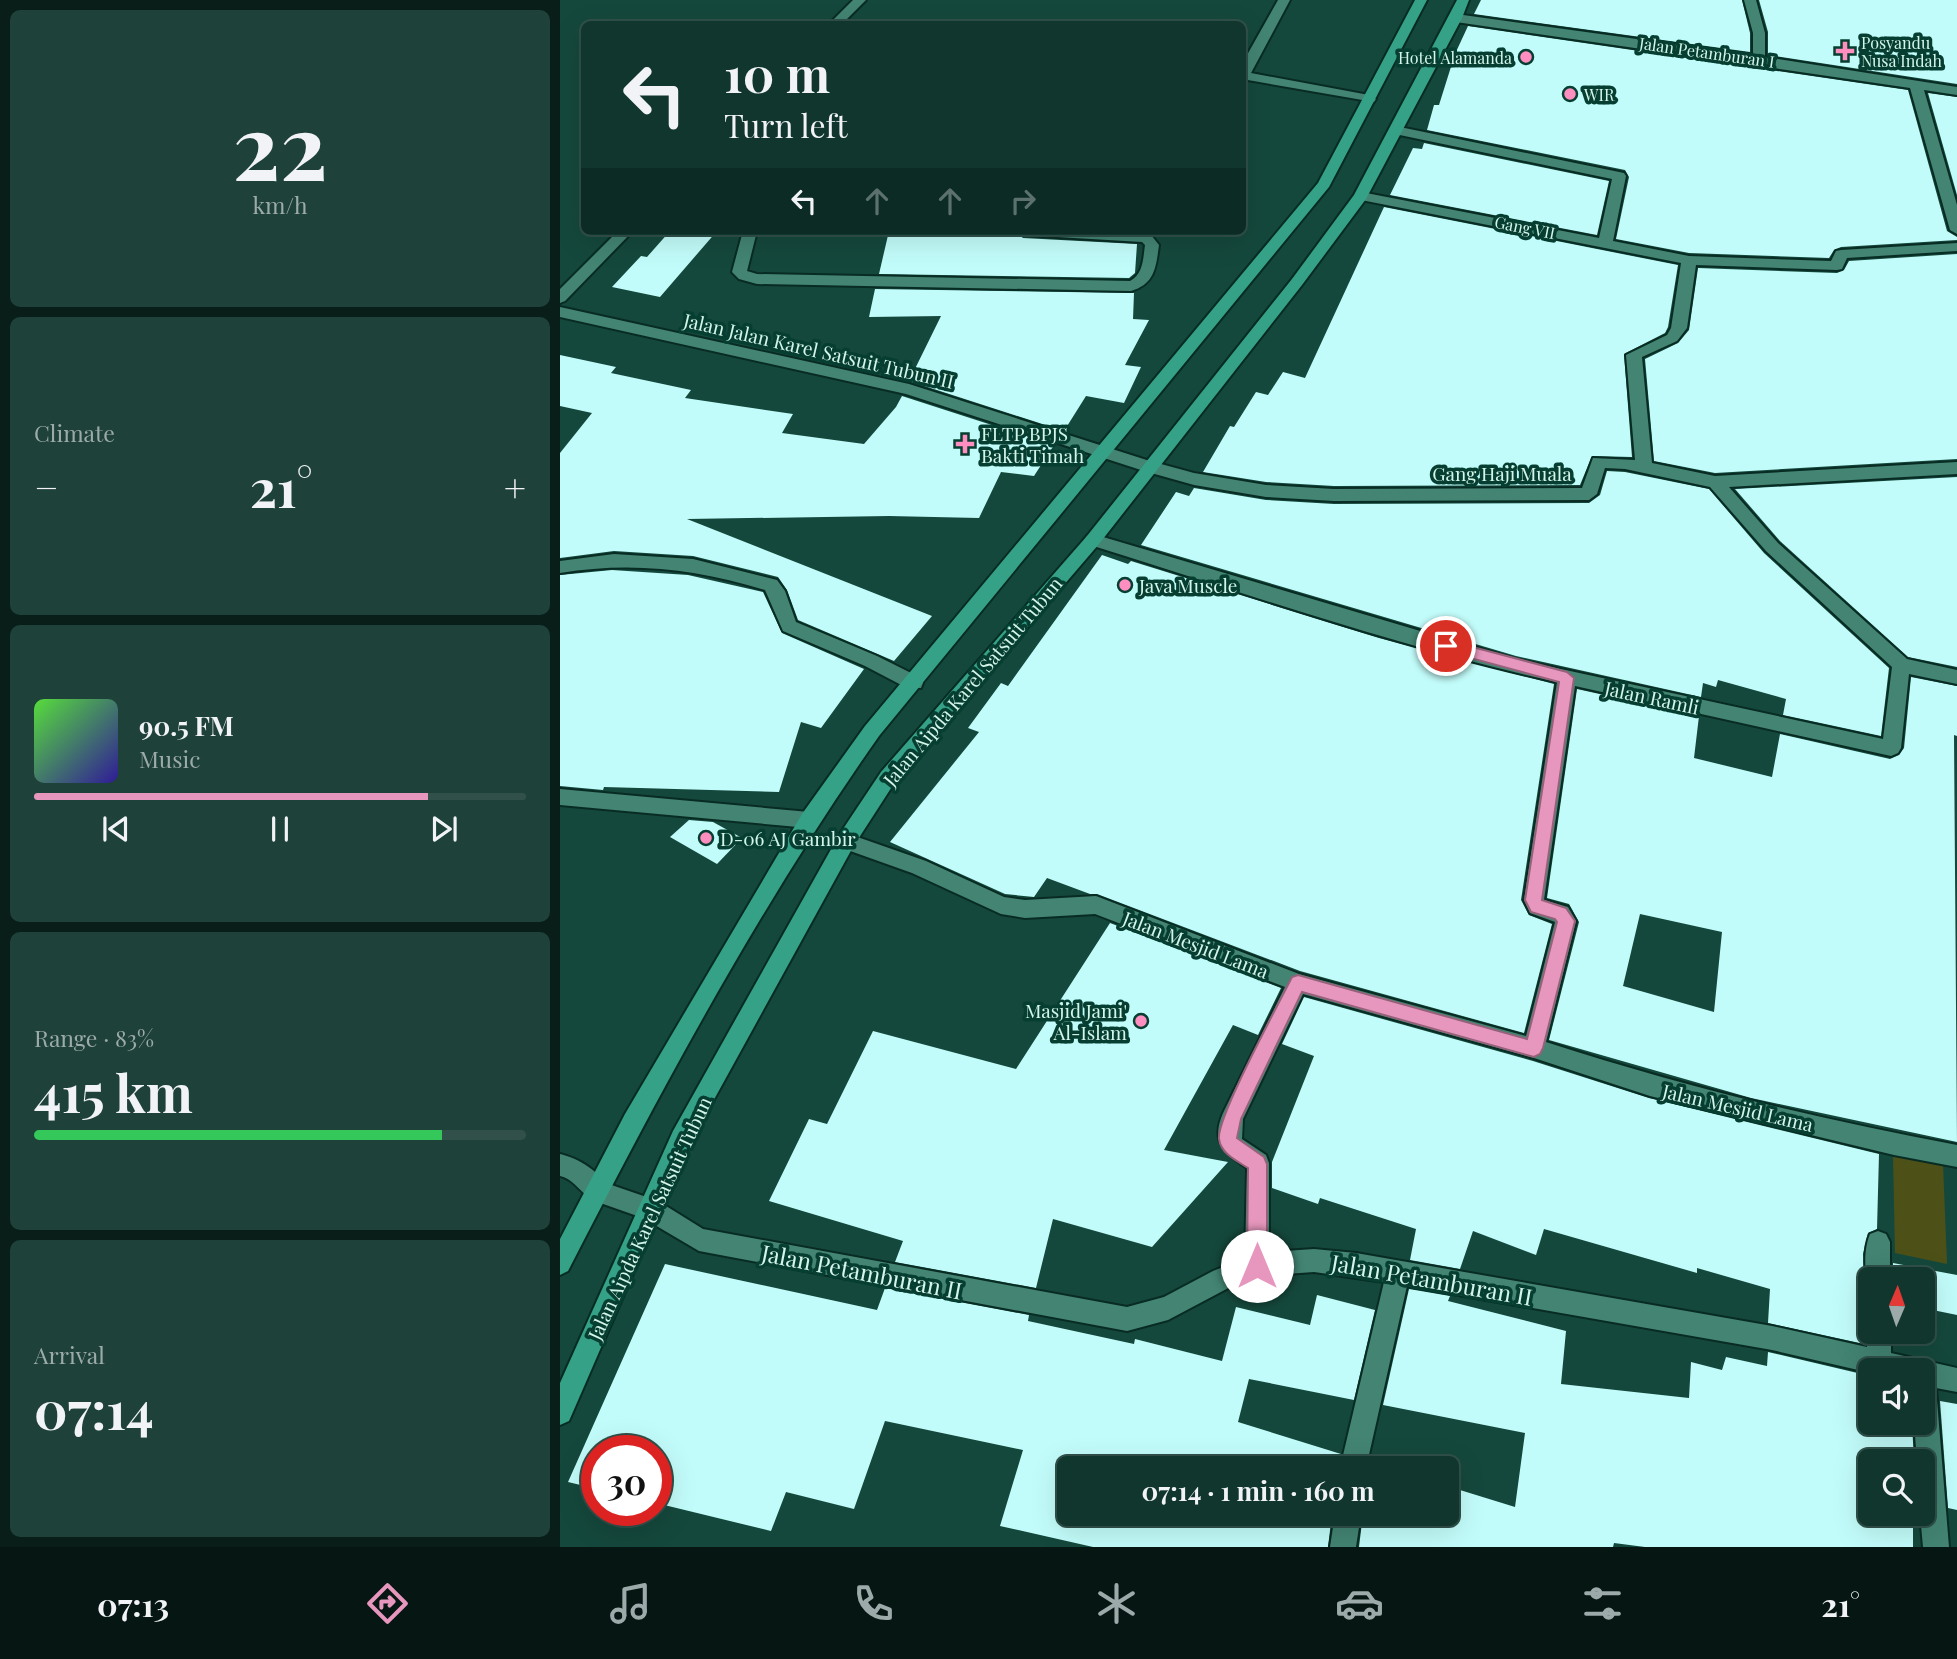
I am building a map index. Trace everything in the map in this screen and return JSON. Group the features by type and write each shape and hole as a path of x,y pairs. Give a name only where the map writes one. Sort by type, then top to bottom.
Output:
{"main road":[{"path":"560,1263 633,1122 809,820 872,731 1324,184 1421,0"},
{"name":"Jalan Aipda Karel Satsuit Tubun","path":"560,1412 681,1138 846,841 888,777 1093,540 1361,196 1463,0"}],"street":[{"path":"838,21 860,0"},
{"path":"1246,70 1284,0"},
{"path":"1750,0 1759,33 1759,60"},
{"name":"Jalan Petamburan I","path":"1456,18 1759,60 1957,91"},
{"path":"1246,76 1369,99"},
{"path":"1916,85 1957,230"},
{"path":"1395,130 1619,176 1605,243"},
{"path":"1938,169 1957,169"},
{"name":"Gang VII","path":"1361,196 1689,260 1837,266 1841,254 1957,247"},
{"path":"560,298 622,235"},
{"path":"749,235 739,272 757,279 1131,286 1141,284 1146,279 1152,245 1146,238 1093,235"},
{"path":"1644,467 1634,355 1672,338 1679,328 1689,260"},
{"name":"Jalan Jalan Karel Satsuit Tubun II","path":"560,312 909,389 1105,451"},
{"path":"1105,451 1150,467"},
{"name":"Gang Haji Muala","path":"1150,467 1195,479 1266,491 1334,495 1589,494 1598,462 1644,467 1715,482 1957,468"},
{"path":"1715,482 1772,547 1901,665 1957,677"},
{"name":"Jalan Ramli","path":"1093,540 1353,620 1567,678 1891,748 1901,665"},
{"path":"560,567 592,560 643,560 715,568 771,585 776,591 789,626 914,683"},
{"path":"1534,1048 1566,921 1560,913 1537,907 1534,900 1567,678"},
{"path":"560,797 809,820"},
{"name":"Jalan Mesjid Lama","path":"846,841 919,867 1001,905 1025,909 1096,905 1298,983 1534,1048 1650,1086 1894,1144 1957,1156"},
{"path":"1257,1266 1258,1164 1232,1147 1228,1138 1231,1118 1298,983"},
{"path":"560,1165 573,1168 597,1191"},
{"name":"Jalan Petamburan II","path":"597,1191 650,1209 699,1240 1127,1319 1160,1311 1229,1275 1257,1266 1300,1259 1345,1261 1398,1273 1772,1338 1861,1358"},
{"path":"1878,1242 1878,1267"},
{"path":"1355,1456 1398,1273"},
{"path":"1935,1375 1957,1380"},
{"path":"1927,1435 1936,1547"},
{"path":"1343,1547 1346,1526"}],"green space":[{"path":"1893,1154 1943,1164 1947,1264 1895,1253"}],"building":[{"path":"1481,0 1742,0 1750,33 1750,52 1474,14"},
{"path":"1759,0 1957,0 1957,84 1768,55 1768,32"},
{"path":"1468,26 1908,90 1947,231 1957,237 1957,240 1841,247 1834,250 1829,258 1689,253 1616,239 1629,177 1625,170 1427,130 1434,105 1439,105 1455,54"},
{"path":"1928,93 1957,97 1957,195"},
{"path":"1424,143 1609,181 1597,235 1390,195 1413,148 1422,149"},
{"path":"1384,207 1678,265 1665,333 1624,354 1632,457 1592,456 1580,485 1334,486 1266,482 1203,472 1230,426 1234,427 1256,392 1268,395 1283,372 1305,378"},
{"path":"666,235 714,235 660,297 612,287 641,256 647,257"},
{"path":"888,235 1019,235 1023,238 1137,244 1135,273 1129,278 879,274"},
{"path":"1957,254 1957,459 1715,473 1654,461 1645,359 1678,343 1689,330 1698,268 1837,273 1844,270 1849,261"},
{"path":"875,289 1134,293 1133,319 1149,320 1125,365 1141,367 1124,403 1086,396 1064,431 909,381 941,316 869,317"},
{"path":"560,355 616,367 611,373 691,390 685,398 793,414 782,433 864,444 896,407 902,396 1054,445 1034,476 1001,472 979,518 889,516 687,519 932,616 894,661 798,620 787,590 778,577 693,556 614,551 560,558 560,453 592,413 560,406"},
{"path":"1607,471 1625,472 1709,489 1764,553 1889,668 1881,736 1783,715 1786,699 1718,680 1716,687 1703,683 1701,697 1516,656 1141,545 1176,492 1189,496 1194,488 1266,500 1334,504 1589,503 1600,495"},
{"path":"1957,477 1957,667 1908,657 1780,541 1735,489"},
{"path":"1102,555 1128,564 1131,561 1379,638 1554,684 1521,900 1529,915 1552,924 1524,1033 1300,971 1097,894 1090,894 1047,878 1034,897 1005,894 890,842 979,732 968,728 1001,683 1008,686"},
{"path":"612,570 688,575 763,592 782,633 864,669 821,728 801,722 779,792 604,787 603,790 560,786 560,575"},
{"path":"1911,677 1957,686 1957,736 1954,735 1957,1142 1751,1098 1549,1040 1579,922 1569,904 1547,898 1577,689 1699,716 1694,758 1772,777 1780,734 1890,759 1899,755 1904,748","holes":["1640,914 1722,932 1714,1012 1623,986"]},
{"name":"D-06 AJ Gambir","path":"689,820 713,822 742,838 717,864 670,837"},
{"path":"1110,923 1281,988 1258,1035 1233,1025 1164,1150 1228,1162 1152,1247 1053,1219 1036,1288 895,1262 903,1241 769,1201 809,1119 827,1124 873,1031 1016,1069"},
{"path":"1304,997 1533,1061 1649,1098 1879,1154 1877,1229 1868,1233 1863,1254 1864,1267 1858,1267 1858,1343 1768,1323 1770,1289 1697,1268 1697,1273 1544,1229 1536,1255 1473,1231 1460,1269 1410,1260 1416,1229 1320,1198 1318,1204 1272,1188 1272,1162 1314,1056 1282,1044"},
{"path":"1893,1263 1914,1267 1893,1267"},
{"path":"665,1264 877,1310 885,1288 1029,1315 1028,1321 1134,1344 1135,1339 1222,1361 1236,1307 1310,1325 1317,1295 1375,1310 1354,1400 1249,1379 1238,1422 1341,1456 1057,1456 1057,1526 1331,1526 1328,1547 1093,1547 1000,1526 1023,1450 885,1421 854,1509 786,1492 771,1531 672,1507 672,1435 589,1435"},
{"path":"1936,1271 1957,1275 1957,1315 1936,1311"},
{"path":"1409,1289 1450,1296 1448,1301 1566,1331 1561,1384 1689,1398 1691,1362 1722,1370 1726,1357 1767,1366 1768,1352 1858,1373 1858,1435 1913,1435 1913,1449 1858,1449 1858,1526 1913,1526 1913,1547 1645,1547 1614,1543 1613,1547 1359,1547 1362,1526 1459,1526 1459,1490 1515,1507 1525,1433 1383,1405"},
{"path":"1940,1401 1957,1404 1957,1510 1948,1508"},
{"path":"581,1453 581,1485 568,1482"}],"place":[{"name":"Posyandu Nusa Indah","path":"1845,51"},
{"name":"Hotel Alamanda","path":"1526,57"},
{"name":"WIR","path":"1570,94"},
{"name":"FLTP BPJS Bakti Timah","path":"965,444"},
{"name":"Java Muscle","path":"1125,585"},
{"name":"D-06 AJ Gambir","path":"706,838"},
{"name":"Masjid Jami' Al-Islam","path":"1141,1021"}],"route":[{"path":"1257,1266 1258,1164 1232,1147 1228,1138 1231,1118 1298,983 1534,1048 1566,921 1565,916 1560,913 1537,907 1534,900 1567,678 1446,646"}]}
